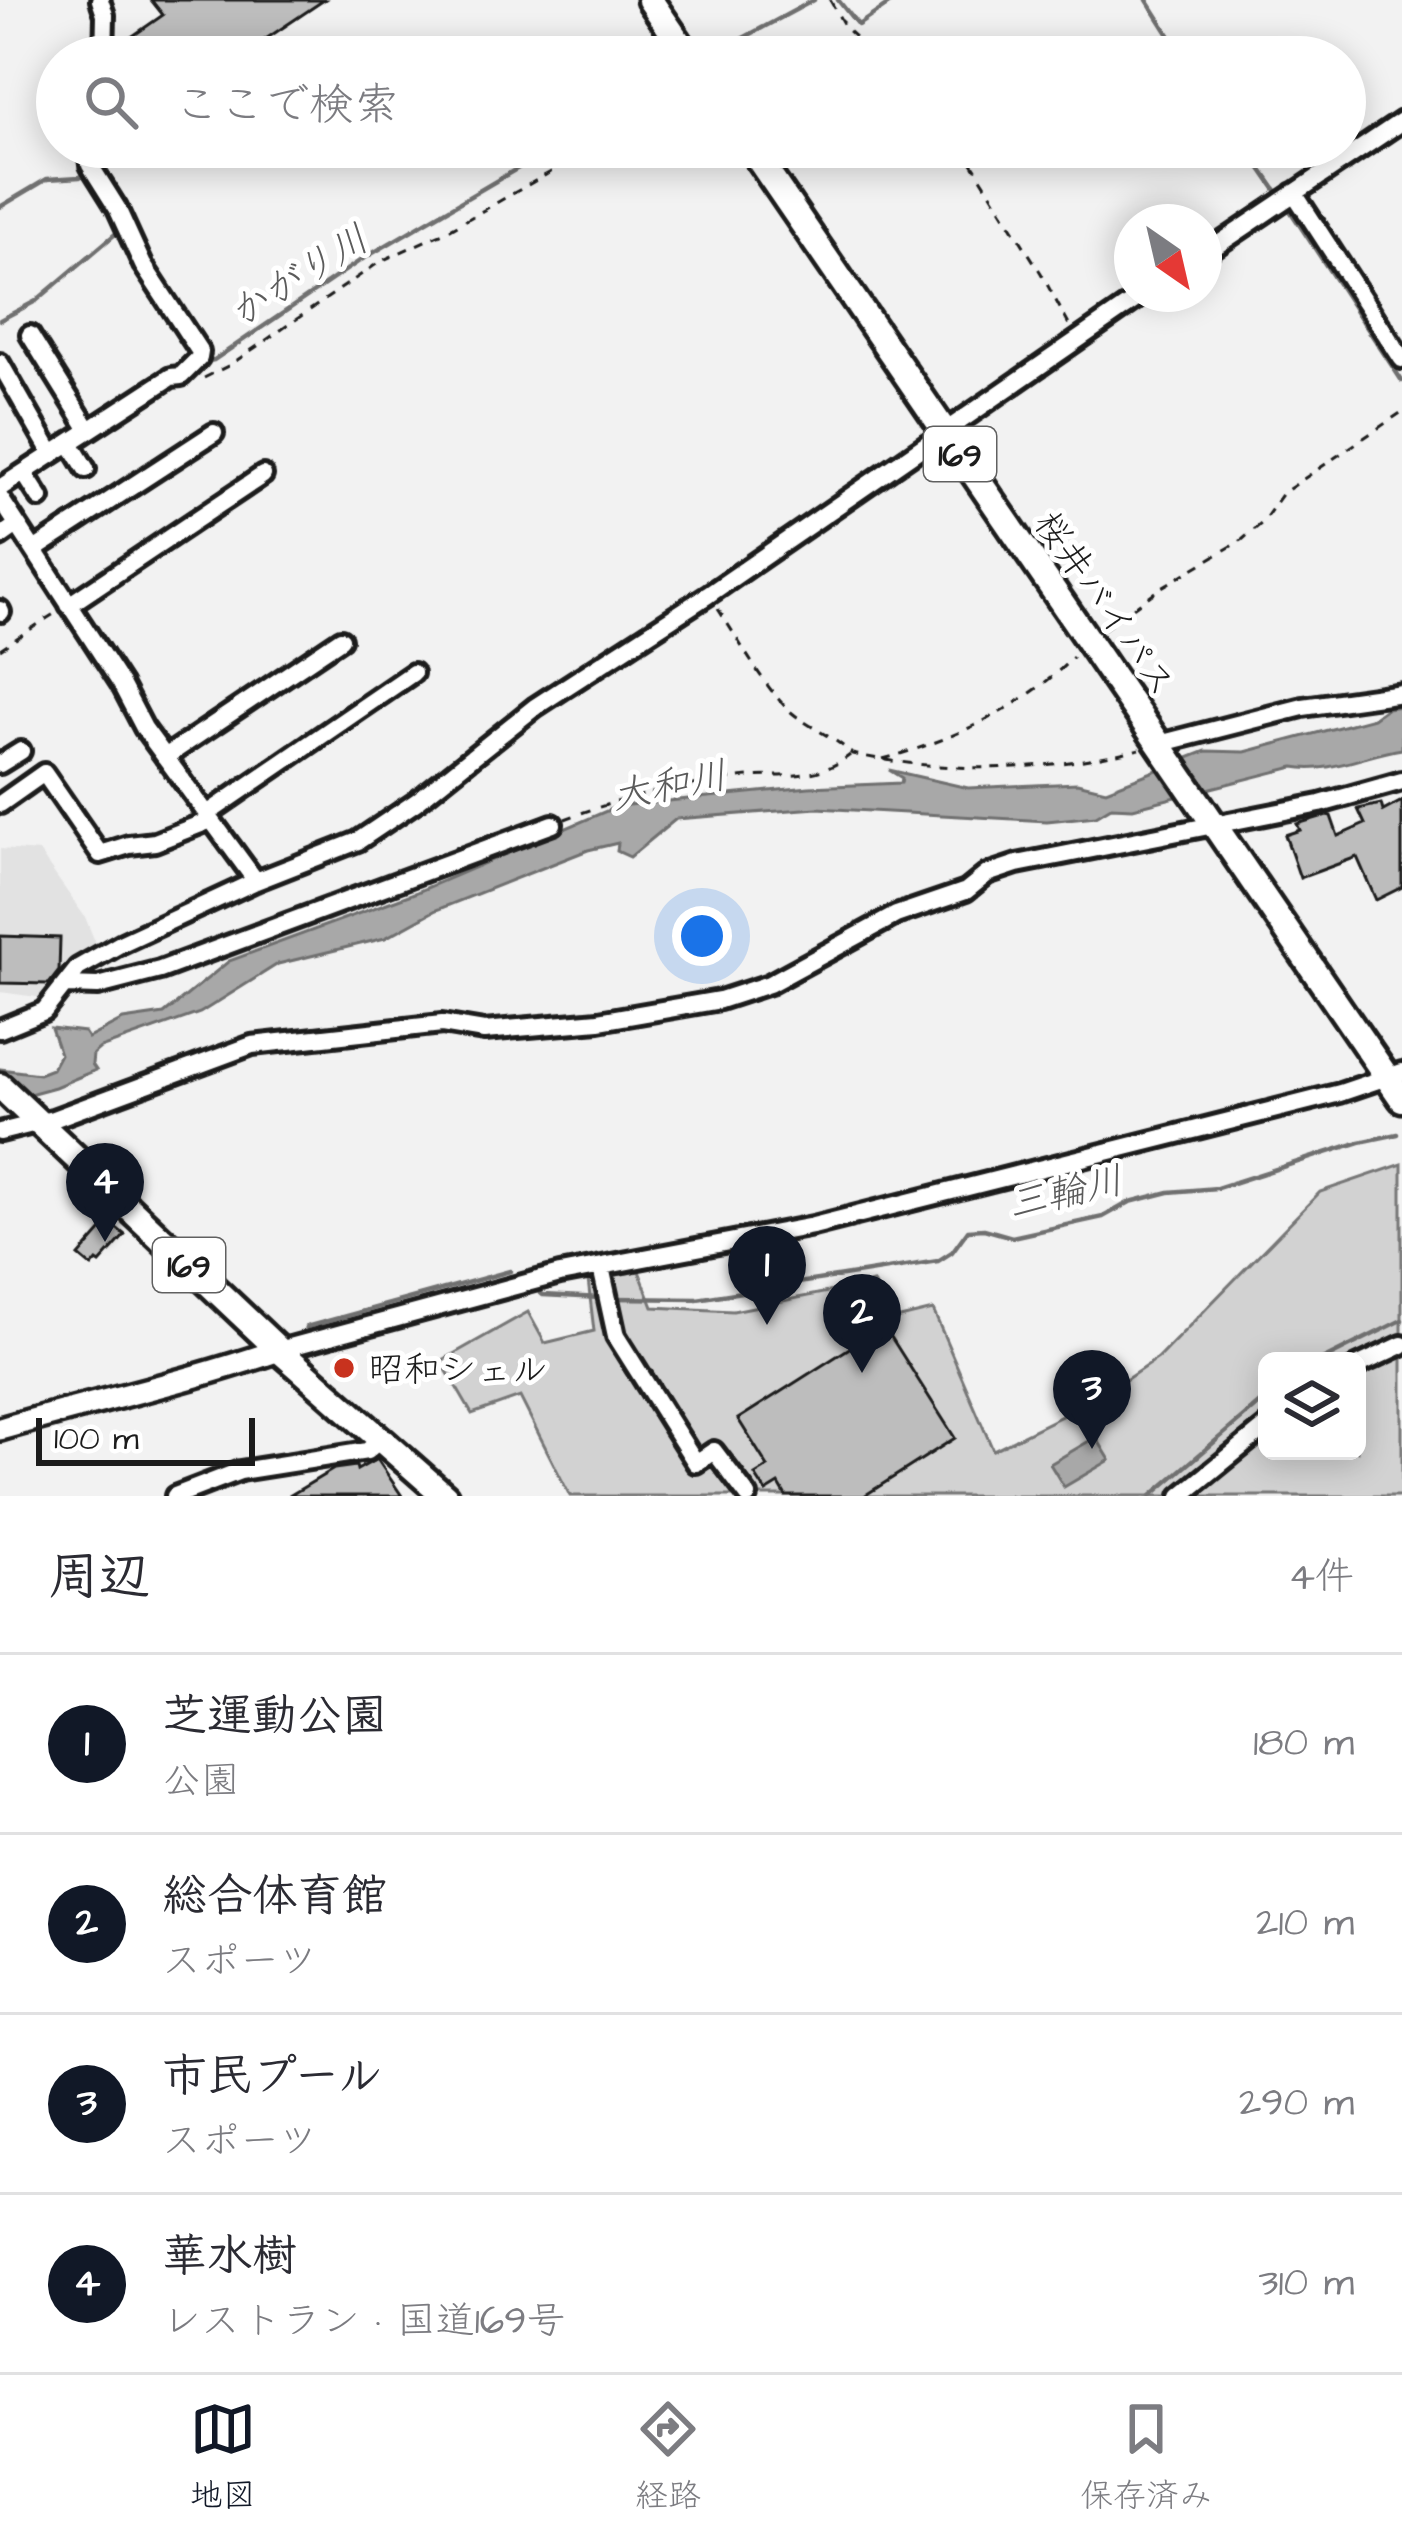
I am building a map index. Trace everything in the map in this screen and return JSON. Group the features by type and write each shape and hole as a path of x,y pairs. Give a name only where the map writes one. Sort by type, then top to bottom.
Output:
{"highway":[{"path":"650,0 675,36"},
{"name":"桜井バイパス","path":"765,168 1208,816 1397,1083"},
{"name":"169","path":"0,1086 279,1350 446,1496"}],"main road":[{"path":"0,1429 160,1383 209,1375 279,1350"}],"street":[{"path":"100,0 104,36"},
{"path":"1366,145 1402,121"},
{"path":"0,488 199,358 200,352 143,266 117,208 92,168"},
{"path":"1222,242 1332,168"},
{"path":"1294,193 1402,359"},
{"path":"0,1029 44,1011 78,968 122,943 256,881 358,841 416,802 535,706 708,595 1117,312"},
{"path":"30,335 89,430"},
{"path":"0,363 52,454"},
{"path":"34,550 214,433"},
{"path":"70,442 86,469"},
{"path":"24,472 40,498"},
{"path":"69,605 263,475"},
{"path":"0,498 165,757 256,881"},
{"path":"0,537 17,525"},
{"path":"165,757 340,639"},
{"path":"0,804 44,773 100,854 155,842 208,817 413,673"},
{"path":"1165,752 1303,707 1402,693"},
{"path":"0,764 20,751"},
{"path":"0,1132 252,1045 442,1024 484,1030 598,1021 720,1000 769,983 896,915 966,891 987,874 1208,816 1320,804 1402,781"},
{"path":"66,985 98,986 160,970 554,824"},
{"path":"279,1350 560,1274 603,1273 813,1226 1397,1083"},
{"path":"603,1273 616,1336 696,1463 714,1451 748,1496"},
{"path":"1366,1362 1402,1346"},
{"path":"1181,1496 1258,1433"},
{"path":"175,1496 240,1471 367,1451 380,1440"}],"path":[{"path":"830,0 854,36"},
{"path":"178,376 205,377 230,365 381,261 445,232 558,168"},
{"path":"975,168 1077,339"},
{"path":"881,760 910,753 1049,682 1089,642 1162,587 1242,540 1262,523 1283,493 1402,412"},
{"path":"708,595 786,708 813,730 845,743 852,754 932,768 1032,768 1165,752"},
{"path":"0,649 69,605"},
{"path":"554,824 647,793 736,778 811,775 827,771 852,754"}],"shaded area":[{"name":"大和川","path":"1402,706 1402,749 1335,766 1294,767 1133,808 1111,807 1096,816 1047,821 817,808 676,819 630,857 617,851 618,843 588,850 436,910 385,938 278,964 200,1013 100,1048 93,1054 96,1070 0,1102 0,1069 39,1074 52,1069 60,1054 51,1028 84,1032 88,1038 123,1020 164,1014 229,961 417,892 618,806 901,783 902,778 889,770 968,788 1077,783 1106,790 1206,751 1245,752"},
{"path":"0,849 39,852 85,917 96,944 44,998 0,992"},
{"path":"1402,1164 1402,1496 570,1496 520,1397 472,1414 441,1361 528,1312 545,1343 594,1331 588,1280 639,1271 653,1307 733,1311 873,1283 896,1319 933,1310 993,1450 1100,1397 1158,1358 1320,1192"},
{"path":"1096,1437 1110,1460 1064,1487 1050,1464"}],"building":[{"path":"151,0 324,0 270,36 133,36 163,15"},
{"path":"1402,801 1402,887 1376,900 1357,857 1300,878 1285,835 1300,830 1297,824 1331,816 1338,836 1365,824 1358,809 1381,804 1383,811"},
{"path":"0,936 60,938 59,971 49,984 0,983"},
{"path":"109,1222 125,1235 92,1267 79,1256"},
{"path":"884,1326 955,1438 864,1496 786,1496 779,1484 766,1492 755,1475 768,1467 738,1419"},
{"path":"377,1459 402,1496 289,1496 334,1469 356,1466 357,1470"}],"waterway":[{"name":"かがり川","path":"747,36 814,0"},
{"name":"かがり川","path":"838,0 858,25 895,0"},
{"name":"かがり川","path":"1147,0 1170,36"},
{"name":"かがり川","path":"203,362 214,360 361,260 518,168"},
{"name":"かがり川","path":"1261,168 1280,196"},
{"path":"0,207 47,179 88,175"},
{"name":"かがり川","path":"1287,206 1402,381"},
{"path":"0,320 36,301 120,230"},
{"name":"三輪川","path":"612,1298 697,1299 938,1261 952,1252 968,1230 1012,1237 1103,1217 1130,1202 1169,1192 1217,1188 1398,1134"},
{"name":"三輪川","path":"306,1327 510,1271"},
{"name":"三輪川","path":"536,1289 543,1295 601,1298"},
{"path":"1338,1352 1402,1320"},
{"path":"1151,1496 1258,1405"}],"place":[{"name":"華水樹","path":"105,1242"},
{"name":"芝運動公園","path":"767,1325"},
{"name":"昭和シェル","path":"344,1368"},
{"name":"総合体育館","path":"862,1373"},
{"name":"市民プール","path":"1092,1449"}]}
